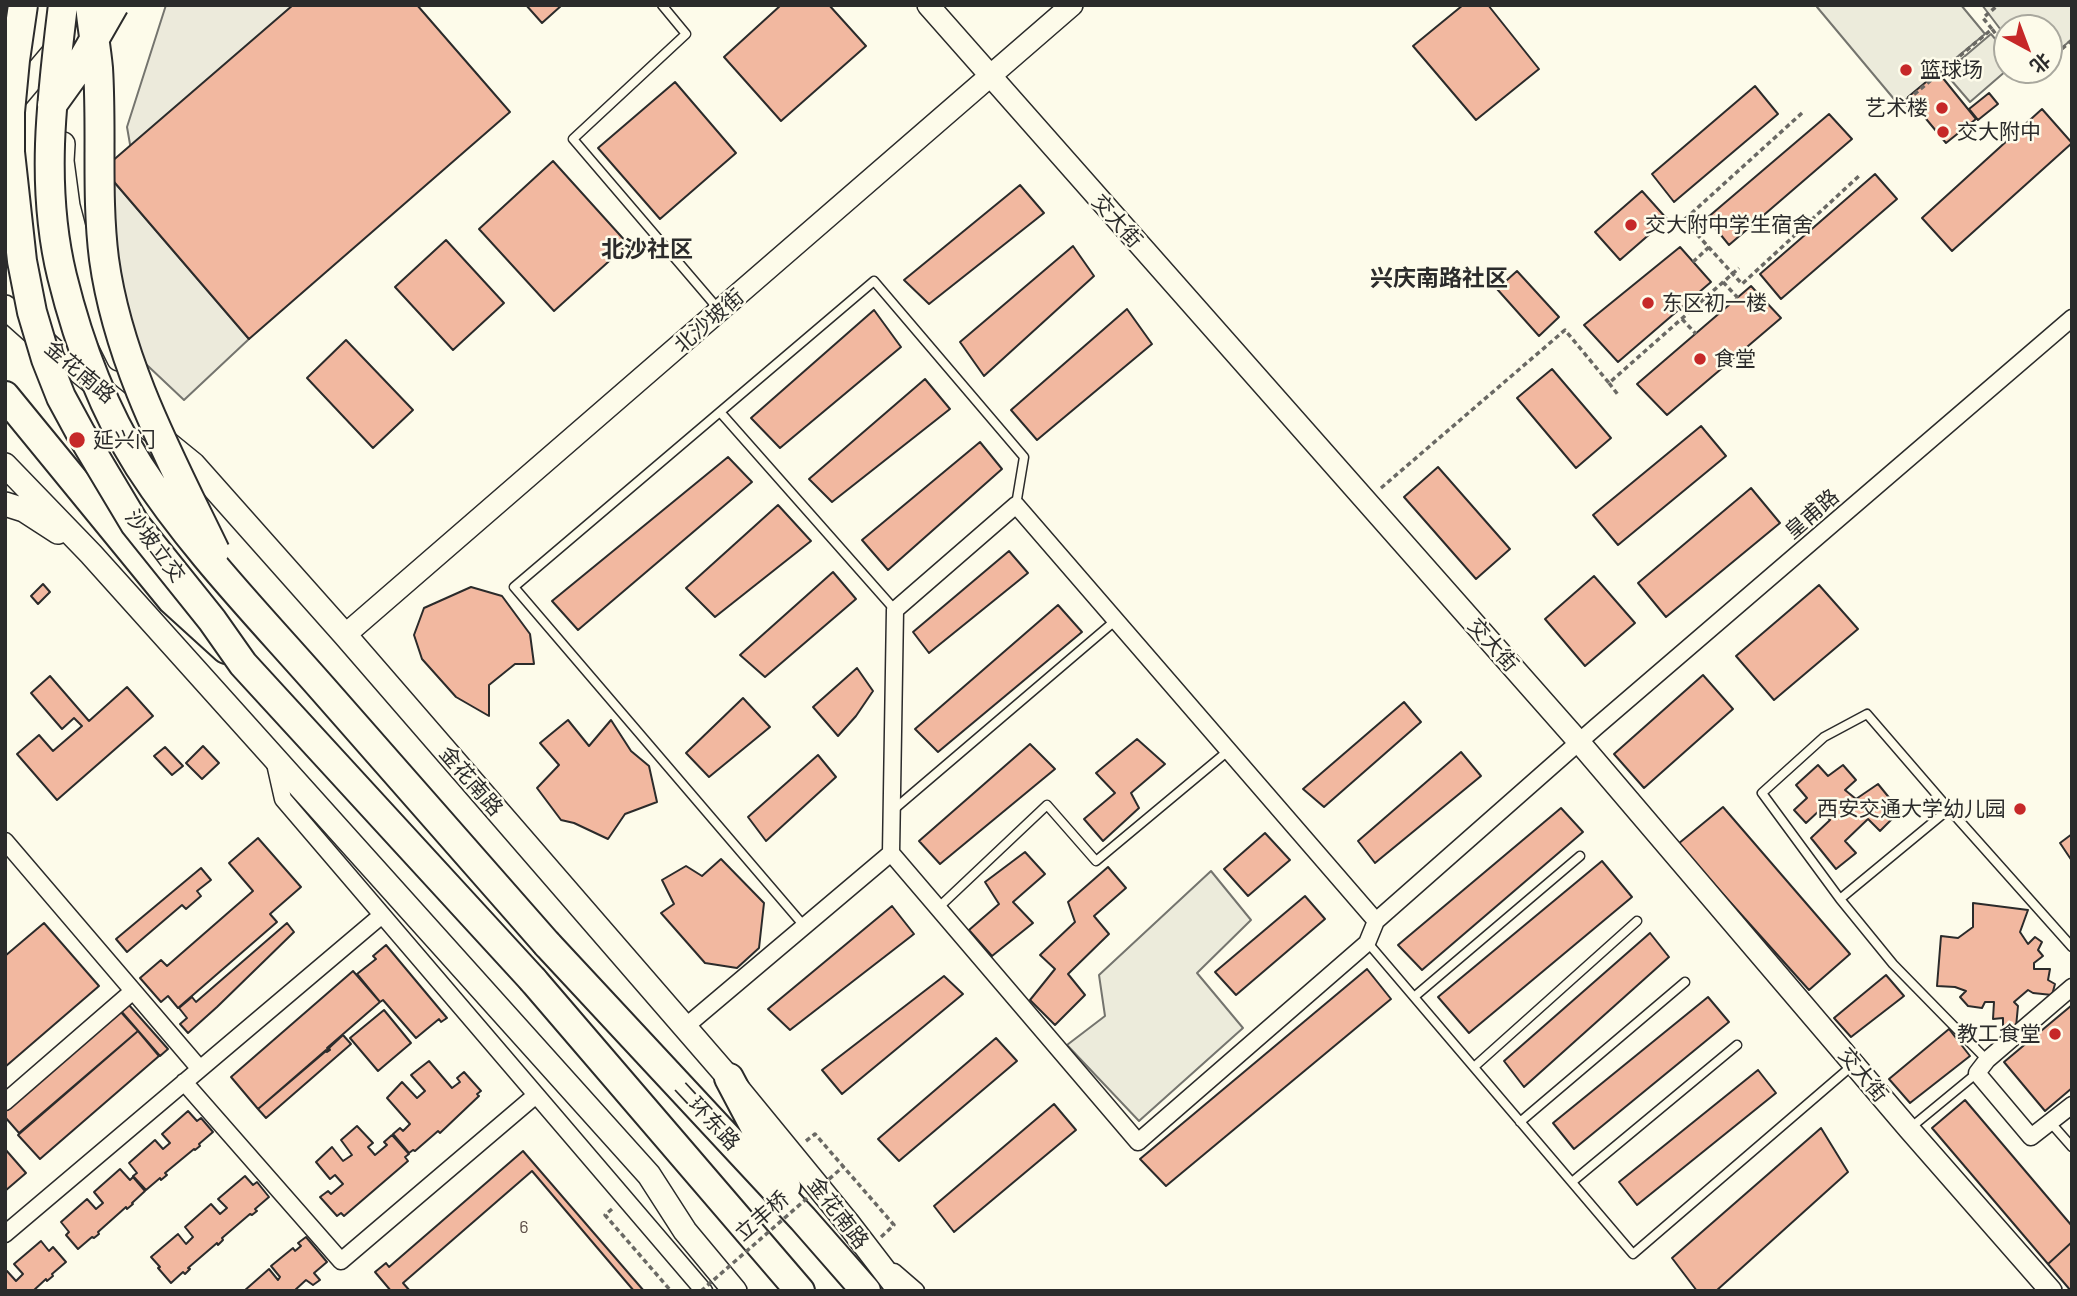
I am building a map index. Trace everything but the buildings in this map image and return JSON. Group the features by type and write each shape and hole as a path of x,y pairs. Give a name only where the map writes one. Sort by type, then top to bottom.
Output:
{"highway":[{"name":"沙坡立交","path":"23,5 10,112 10,152 22,261 32,312 61,397 135,524 212,620 243,664 533,979"},
{"name":"沙坡立交","path":"64,5 49,136 50,196 62,275 90,363 112,414 138,464 184,530 234,591 547,944"},
{"path":"5,59 36,37 70,5"},
{"path":"88,5 98,68 100,220 104,261 112,300 121,336 143,396 234,591"},
{"path":"5,170 75,73 114,5"},
{"path":"5,396 172,600 243,664"},
{"path":"5,408 43,442"},
{"name":"二环东路","path":"547,944 866,1288"},
{"name":"二环东路","path":"533,979 800,1291"},
{"path":"729,1078 803,1219"},
{"path":"721,1198 782,1291"}],"main road":[{"path":"5,110 71,32 88,5"},
{"path":"103,5 80,59 64,114 62,161 68,206 96,313 136,391 193,464"},
{"name":"金花南路","path":"5,307 60,356 193,464 729,1078 900,1291"},
{"path":"5,465 91,554 649,1175 685,1230 735,1291"},
{"path":"5,504 24,510 91,554"}],"street":[{"name":"交大街","path":"928,5 1579,741 1909,1129 2051,1291"},
{"name":"北沙坡街","path":"345,635 1072,5"},
{"name":"皇甫路","path":"1376,921 1579,741 2072,318"},
{"path":"1016,505 1376,921 1367,943 1139,1142 891,853 895,610 1016,505"},
{"path":"274,757 283,799 702,1291"},
{"path":"5,841 200,1069"},
{"path":"685,1027 891,853"},
{"path":"5,1234 382,915"},
{"path":"2072,987 1982,1067 2031,1137 2072,1105"},
{"path":"5,1102 133,991"},
{"path":"184,1082 341,1261 536,1094"},
{"path":"867,1249 916,1291"}],"lane":[{"path":"662,5 686,34 573,139 720,311"},
{"path":"805,927 514,587 874,282 1024,457 1016,505"},
{"path":"720,412 895,610"},
{"path":"892,811 1116,620"},
{"path":"1909,1129 1982,1067 1840,900 1762,793 1824,737 1867,714 2072,947"},
{"path":"938,908 1047,805 1096,861 1228,751"},
{"path":"1840,900 1949,809"},
{"path":"1414,997 1580,856"},
{"path":"1474,1068 1637,921"},
{"path":"1367,943 1633,1254 1854,1064"},
{"path":"1520,1122 1685,982"},
{"path":"1572,1182 1737,1045"},
{"path":"2050,1122 2072,1147"}],"path":[{"path":"1913,113 1905,102 1992,29 1983,18 1998,5"},
{"path":"1667,234 1802,113"},
{"path":"1684,220 1742,284 1860,175"},
{"path":"1693,262 1709,247"},
{"path":"1609,383 1739,268"},
{"path":"1723,282 1738,298"},
{"path":"1682,319 1696,334"},
{"path":"1365,501 1565,330 1619,396"},
{"path":"815,1134 894,1225"},
{"name":"立丰桥","path":"702,1291 844,1166"},
{"path":"605,1215 671,1291"}],"shaded area":[{"path":"166,5 294,5 131,150 127,127"},
{"name":"篮球场","path":"1961,5 1985,34 1899,105 1817,7"},
{"path":"1982,5 2072,5 2072,39 2063,47 2063,14 1993,14 1993,20"},
{"path":"1991,34 1993,36 1993,82 1970,102 1945,73"},
{"path":"103,169 249,339 184,400 131,350"},
{"path":"1211,871 1251,920 1197,973 1243,1028 1139,1121 1067,1045 1105,1016 1099,975"}],"place":[{"name":"篮球场","path":"1906,70"},
{"name":"艺术楼","path":"1942,108"},
{"name":"交大附中","path":"1943,132"},
{"name":"交大附中学生宿舍","path":"1631,225"},
{"name":"东区初一楼","path":"1648,303"},
{"name":"食堂","path":"1700,359"},
{"name":"延兴门","path":"77,440"},
{"name":"西安交通大学幼儿园","path":"2020,809"},
{"name":"教工食堂","path":"2055,1034"}],"district":[{"name":"北沙社区","path":"647,249"},
{"name":"兴庆南路社区","path":"1439,278"}]}
